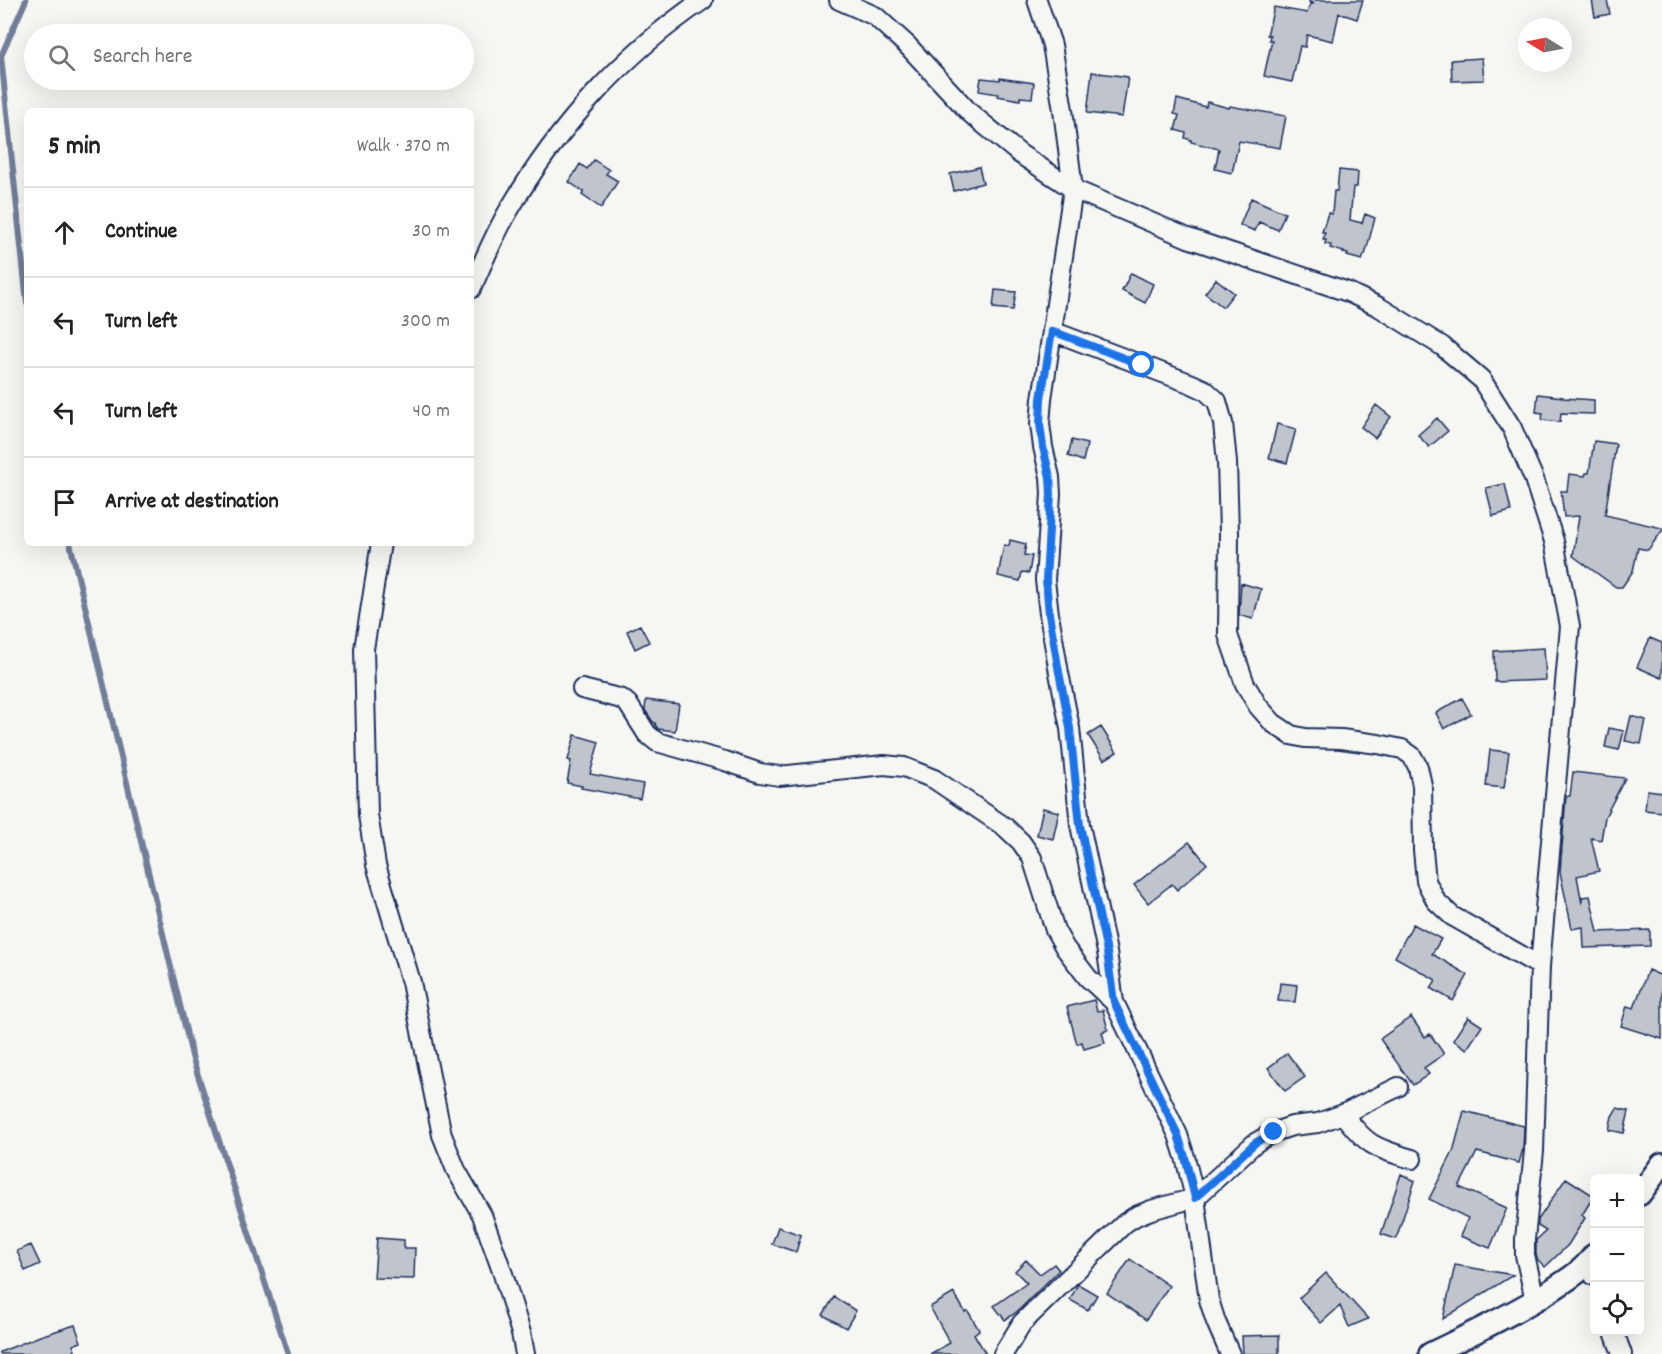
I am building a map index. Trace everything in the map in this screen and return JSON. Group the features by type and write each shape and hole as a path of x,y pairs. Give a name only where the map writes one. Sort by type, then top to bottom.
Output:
{"street":[{"path":"474,283 508,211 560,133 628,60 675,18 703,0"},
{"path":"840,0 875,16 908,46 970,113 1020,154 1073,189 1188,238 1348,292 1379,307 1442,346 1480,380 1512,428 1534,479 1554,541 1570,626 1540,966 1534,1151 1525,1239 1525,1255 1535,1300"},
{"path":"1037,0 1052,45 1064,110 1073,189 1041,399 1040,424 1051,494 1046,580 1057,661 1070,728 1080,825 1107,952 1114,1002 1178,1135 1195,1198 1209,1300 1230,1354"},
{"path":"1052,331 1192,384 1205,390 1217,401 1223,423 1227,462 1228,635 1245,684 1258,706 1273,723 1291,735 1378,744 1402,749 1412,756 1418,767 1422,785 1426,881 1436,901 1452,916 1540,966"},
{"path":"381,546 364,649 368,816 376,865 411,982 442,1135 456,1170 482,1215 503,1274 525,1354"},
{"path":"582,689 622,699 628,704 647,734 657,742 725,760 760,773 779,776 884,765 904,767 934,779 1005,827 1022,842 1032,858 1055,930 1065,948 1088,978 1114,1002"},
{"path":"1003,1354 1022,1323 1125,1223 1151,1210 1195,1198 1255,1143 1274,1132 1292,1126 1318,1123 1343,1114 1398,1087"},
{"path":"1343,1114 1357,1133 1376,1147 1412,1159"},
{"path":"1644,1189 1662,1164"},
{"path":"1430,1354 1477,1332 1590,1267"},
{"path":"1615,1336 1622,1354"}],"building":[{"path":"1310,0 1363,0 1357,19 1339,13 1333,41 1307,35 1305,47 1300,46 1292,82 1264,76 1272,40 1269,40 1270,35 1267,35 1274,7 1307,13 1310,4 1314,4 1309,2"},
{"path":"1592,0 1607,0 1610,14 1595,17"},
{"path":"1482,58 1484,80 1452,81 1451,60"},
{"path":"1092,72 1128,77 1122,117 1087,113"},
{"path":"981,78 1034,83 1032,98 1020,97 1020,100 979,91"},
{"path":"1177,99 1206,107 1207,102 1229,108 1230,106 1286,116 1280,148 1239,141 1232,173 1215,169 1219,149 1191,142 1185,138 1186,133 1175,130 1179,115 1174,114"},
{"path":"594,160 609,170 606,174 618,181 601,208 582,195 584,192 569,182 580,164 587,169"},
{"path":"979,167 983,183 954,191 950,174"},
{"path":"1339,170 1358,172 1357,187 1353,187 1350,220 1362,223 1365,214 1375,218 1362,260 1330,248 1331,245 1325,244 1326,240 1323,240 1325,232 1322,232 1328,213 1332,214"},
{"path":"1251,198 1285,213 1278,230 1259,222 1255,231 1240,225"},
{"path":"1131,273 1153,284 1145,303 1122,291"},
{"path":"1216,279 1234,293 1223,307 1205,293"},
{"path":"995,290 1016,292 1013,310 993,308"},
{"path":"1538,394 1594,400 1594,414 1561,413 1560,422 1542,420 1543,413 1536,412"},
{"path":"1376,405 1391,417 1375,438 1361,427"},
{"path":"1437,418 1448,431 1429,447 1418,435"},
{"path":"1277,424 1296,429 1287,463 1269,458"},
{"path":"1072,440 1087,444 1083,461 1068,456"},
{"path":"1594,441 1616,444 1605,515 1662,528 1648,550 1638,548 1633,571 1622,587 1616,587 1573,556 1579,516 1564,517 1561,491 1567,491 1569,474 1585,476 1589,473"},
{"path":"1505,484 1511,511 1493,516 1486,488"},
{"path":"1010,540 1026,544 1024,555 1032,556 1029,573 1022,572 1020,581 998,576 1004,545 1009,546"},
{"path":"1241,583 1261,589 1253,619 1239,615"},
{"path":"640,625 649,642 635,649 627,631"},
{"path":"1650,638 1662,643 1662,678 1637,667"},
{"path":"1544,648 1546,680 1495,682 1494,651"},
{"path":"1462,698 1471,714 1444,729 1436,713"},
{"path":"646,700 679,704 675,731 658,729 645,710"},
{"path":"1631,716 1646,720 1641,744 1625,741"},
{"path":"1101,727 1117,752 1104,760 1088,735"},
{"path":"1609,728 1624,731 1619,750 1605,747"},
{"path":"575,735 599,742 590,774 643,784 640,799 581,788 582,786 567,783 571,761 568,760"},
{"path":"1490,750 1509,752 1504,788 1486,786"},
{"path":"1573,772 1625,778 1605,817 1601,840 1591,838 1599,871 1577,876 1582,904 1582,897 1590,896 1598,932 1650,930 1650,946 1584,948 1583,927 1572,929 1560,872 1566,796 1570,796"},
{"path":"1647,790 1662,792 1662,812 1645,810"},
{"path":"1043,808 1059,812 1053,839 1037,835"},
{"path":"1189,842 1207,864 1177,890 1172,884 1148,903 1134,885"},
{"path":"1413,924 1441,939 1432,954 1468,975 1453,1001 1431,988 1436,980 1395,957"},
{"path":"1648,970 1662,976 1662,1039 1621,1026 1627,1006 1634,1008"},
{"path":"1280,983 1297,985 1295,1002 1278,1001"},
{"path":"1094,1000 1097,1011 1103,1010 1108,1030 1102,1032 1105,1043 1084,1049 1082,1042 1077,1044 1067,1007"},
{"path":"1411,1017 1425,1037 1430,1034 1444,1054 1424,1068 1429,1074 1413,1085 1380,1039"},
{"path":"1468,1017 1482,1026 1467,1049 1453,1040"},
{"path":"1287,1053 1305,1077 1285,1091 1268,1068"},
{"path":"1617,1108 1629,1111 1624,1133 1609,1130 1612,1116"},
{"path":"1464,1111 1524,1126 1523,1149 1519,1163 1477,1152 1459,1187 1507,1208 1490,1248 1460,1236 1468,1218 1429,1199 1453,1152"},
{"path":"1401,1174 1415,1181 1396,1239 1381,1234"},
{"path":"1566,1178 1590,1193 1590,1202 1582,1215 1585,1218 1568,1245 1545,1267 1537,1259 1536,1254 1536,1240 1546,1231 1538,1226 1538,1220"},
{"path":"778,1227 801,1235 796,1252 772,1244"},
{"path":"377,1238 404,1240 404,1248 415,1248 414,1279 374,1278"},
{"path":"31,1245 40,1264 25,1271 17,1251"},
{"path":"1130,1259 1169,1286 1146,1320 1107,1293"},
{"path":"1026,1260 1040,1274 1054,1264 1059,1270 1019,1310 1005,1320 994,1306 1027,1283 1015,1271"},
{"path":"1455,1265 1513,1275 1443,1319"},
{"path":"1326,1273 1368,1319 1349,1327 1340,1306 1321,1323 1299,1298"},
{"path":"1078,1284 1097,1295 1088,1310 1070,1300"},
{"path":"954,1293 979,1330 974,1334 986,1354 930,1354 950,1343 930,1307"},
{"path":"834,1297 856,1311 846,1328 823,1315"},
{"path":"75,1325 81,1342 73,1345 75,1351 66,1354 0,1354 0,1352 40,1336"},
{"path":"1279,1335 1279,1354 1243,1354 1242,1336"}],"waterway":[{"path":"24,274 1,56 26,0"},
{"path":"71,546 193,1060 288,1354"}],"route":[{"path":"1142,365 1052,331 1041,399 1040,424 1051,494 1046,580 1049,614 1070,728 1080,825 1101,918 1114,1002 1178,1135 1195,1198 1255,1143 1274,1132"}]}
